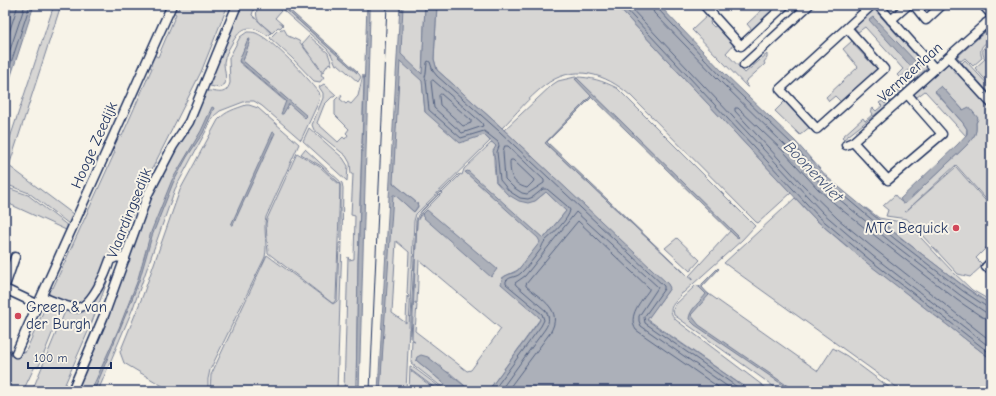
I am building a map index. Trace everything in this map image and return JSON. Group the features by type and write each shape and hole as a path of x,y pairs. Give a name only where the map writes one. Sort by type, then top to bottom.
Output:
{"street":[{"name":"Hooge Zeedijk","path":"16,353 172,5"},
{"name":"Vlaardingsedijk","path":"72,391 102,320 148,194 188,122 237,5"},
{"path":"704,5 741,46 785,5"},
{"path":"744,65 809,5"},
{"path":"847,28 884,69 817,129 780,90 847,28 872,5"},
{"path":"878,5 935,68"},
{"path":"891,20 908,5"},
{"path":"914,5 926,20 942,5"},
{"path":"983,5 991,14"},
{"name":"Vermeerlaan","path":"906,94 942,134 888,180 850,143 935,68 989,24"},
{"path":"949,57 991,103"},
{"path":"5,286 15,257"},
{"path":"5,289 40,301 77,308 89,301 96,291 110,260 117,257 124,262"}],"shaded area":[{"path":"54,5 61,5 9,166 73,214 69,224 29,193 5,184 5,153"},
{"path":"180,5 228,5 201,72 145,183 116,255 88,298 80,303 70,304 51,297 48,291 50,287 53,288 115,152 111,150 118,135 122,136 152,68 148,66 154,55 158,57 176,14 173,12 174,8 178,10"},
{"path":"240,5 255,5 252,15 271,33 268,36 256,29 246,28 242,30 229,49 224,60 226,79 225,84 219,88 210,86 209,82"},
{"path":"258,5 274,5 281,11 275,18 283,25 280,28 278,27 272,33 261,24 257,18"},
{"path":"277,5 281,5 359,74 361,77 358,82 338,64 336,65 327,49"},
{"path":"402,5 425,5 422,79 425,112 484,135 490,141 416,214 414,221 406,391 380,391 391,191 414,212 418,207 417,203 392,182","holes":["396,241 409,252 407,294 409,296 408,298 407,296 406,323 392,313"]},
{"path":"437,5 616,5 791,193 758,223 756,222 631,96 611,82 589,74 577,73 555,79 533,96 502,128 437,70 434,59"},
{"path":"767,5 782,5 753,31 747,24"},
{"path":"874,9 927,68 886,106 844,139 842,137 863,118 865,121 873,114 871,111 873,108 876,111 882,106 879,103 882,101 885,104 893,97 890,93 894,89 897,93 915,76 909,70 900,78 897,75 903,69 865,27 858,32 854,27"},
{"path":"708,15 711,19 710,23 714,27 717,25 734,44 726,53 745,73 767,54 767,58 764,62 765,64 745,82 748,88 692,30"},
{"path":"281,29 284,29 288,36 299,41 321,71 321,75 324,77 320,82 314,81 270,38"},
{"path":"986,31 991,34 991,42 983,45 981,50 982,58 973,66 965,58 961,61 957,57"},
{"path":"247,32 253,32 263,37 289,60 319,92 319,101 301,140 262,106 254,101 246,101 220,111 214,116 175,189 133,308 98,391 75,391 154,191 206,91 223,92 228,88 230,83 229,58 240,37","holes":["248,39 250,39 243,61 288,100 286,102 239,62"]},
{"path":"850,35 856,41 853,44 873,65 876,62 881,69 842,103 835,96 829,101 826,97 858,67 843,49 852,41 848,37"},
{"path":"309,36 328,53 332,65 329,63 323,72 302,44"},
{"path":"991,44 991,86 975,68 985,59 983,54 984,47"},
{"path":"965,60 991,88 991,95 962,63"},
{"path":"949,63 951,63 991,107 991,113 989,114 991,116 991,205 956,165 905,212 956,167 991,207 991,243 976,258 983,265 970,277 958,274 907,219 886,216 888,210 883,206 895,195 900,201 906,203 967,145 974,135 978,119 969,108 963,110 941,86 935,92 963,123 967,129 966,136 925,91 917,97 914,94"},
{"path":"363,75 356,391 344,391 348,257 349,260 354,259 355,216 351,215 353,174 351,174 350,163 346,156 314,130 312,125 323,98 323,93 319,87 324,84 336,95 324,105 317,123 338,142 343,137 345,139 348,135 346,133 349,129 335,115 335,100 340,95 342,96 340,99 346,104 348,102 351,104 358,96"},
{"path":"575,77 586,78 602,81 617,88 755,226 742,240 682,293 671,308 671,312 676,320 770,391 750,391 647,319 668,291 669,286 504,130 558,81","holes":["593,94 731,230 689,276 693,279 691,279 545,143"]},
{"path":"786,100 811,126 800,135 775,111"},
{"path":"246,105 258,108 299,144 266,217 265,257 210,370 208,391 171,391 124,363 120,352 143,295 180,190 218,120 227,112"},
{"path":"309,128 343,158 348,166 347,181 303,141"},
{"path":"492,142 496,146 494,158 496,182 535,201 546,192 566,211 518,270 502,278 540,319 488,391 471,391 450,373 416,360 453,391 447,391 411,363 412,340 415,341 412,339 417,221 422,213 460,174 462,175 464,169","holes":["419,260 501,329 471,370 467,371 415,331 417,304 415,302 417,303"]},
{"path":"305,149 342,183 342,241 340,239 340,184 321,166 301,154"},
{"path":"297,153 320,167 340,185 336,299 334,303 332,303 268,253 267,219"},
{"path":"459,174 421,212 417,221 410,338 416,220 418,215 423,209"},
{"path":"5,187 28,195 68,226 66,230 5,202"},
{"path":"795,198 816,220 845,245 991,359 991,391 902,391 724,263"},
{"path":"865,208 879,218 907,223 952,271 972,290 991,301 991,305 927,258"},
{"path":"677,238 700,260 690,271 665,248"},
{"path":"342,242 337,391 210,391 211,375 267,255 333,304 337,301 339,243"},
{"path":"111,269 90,327 62,391 32,391 66,309 76,311"},
{"path":"696,285 818,371 833,348 847,356 894,391 780,391 674,315 673,310 675,305"},
{"path":"44,303 59,306 61,311 39,366 34,368 23,391 5,391 5,353 8,354 9,350 19,354 21,351 25,353 44,310 46,311 47,308 41,305"},
{"path":"410,367 414,368 445,391 439,391 411,370 437,391 409,391"}],"water":[{"path":"5,5 34,5 5,94"},
{"path":"281,5 284,5 358,72 357,73"},
{"path":"367,5 370,5 370,15 359,391 356,391 358,263"},
{"path":"400,5 403,5 401,54 422,74 425,5 437,5 434,59 437,70 502,128 668,284 670,288 647,320 750,391 488,391 540,320 539,317 501,284 505,276 518,270 540,242 538,238 465,172 468,171 543,238 566,211 546,192 535,201 528,203 519,201 507,194 496,182 493,151 496,146 484,135 460,143 425,112 422,81 400,61 393,183 417,203 418,206 414,212 395,195 393,195 380,391 378,391"},
{"name":"Boonervliet","path":"616,5 659,5 723,72 795,141 828,178 897,235 966,288 991,305 991,359 867,263 816,220"},
{"path":"873,17 920,66 915,71 869,20"},
{"path":"248,39 250,40 243,61 307,116 305,118 289,104 283,114 281,114 286,101 239,61"},
{"path":"577,78 739,237 738,238 735,236 592,97 547,142 692,280 545,143 591,96 575,79"},
{"path":"941,86 963,110 969,107 978,118 975,133 967,145 906,203 903,204 900,199 967,134 967,129 963,123 935,91"},
{"path":"212,107 214,108 203,133 187,157 173,183 152,236 140,278 131,302 94,391 91,391 119,328 137,282 151,232 172,180 201,131"},
{"path":"273,132 275,133 233,225 231,225"},
{"path":"427,210 497,269 491,277 423,217 422,215"},
{"path":"718,268 719,269 702,287 709,295 691,315 699,325 795,391 792,391 695,325 689,319 693,309 706,294 699,287"},
{"path":"421,355 428,357 471,391 453,391 416,360 417,357"}],"tram line":[{"path":"370,391 387,5"}],"place":[{"name":"MTC Bequick","path":"956,228"},
{"name":"Greep & van der Burgh","path":"18,316"}]}
